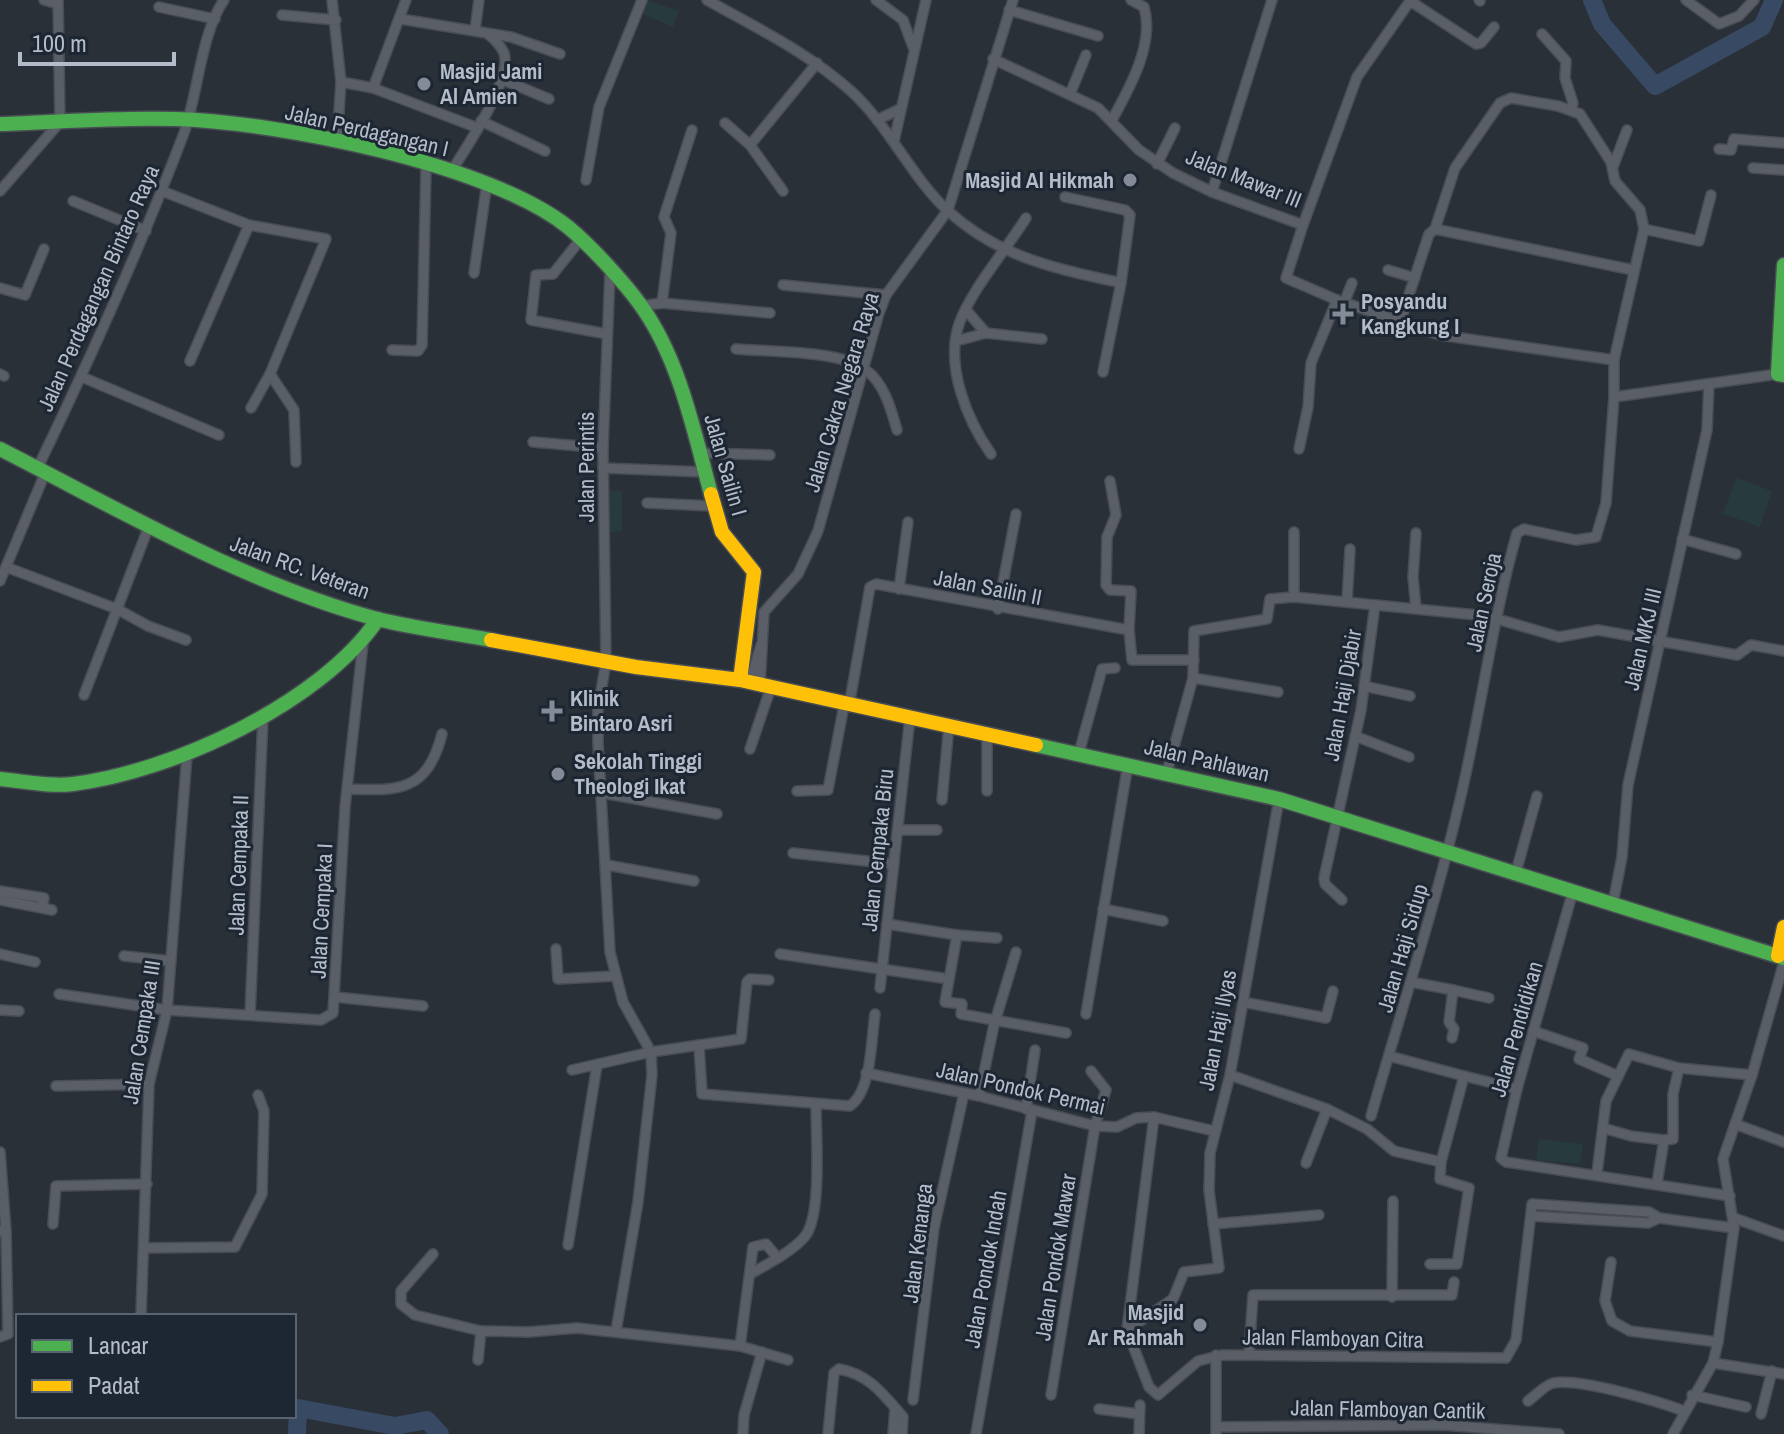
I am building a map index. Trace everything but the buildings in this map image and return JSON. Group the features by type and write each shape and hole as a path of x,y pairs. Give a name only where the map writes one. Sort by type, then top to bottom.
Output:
{"main road":[{"name":"Jalan Perdagangan I","path":"0,124 188,121 337,141 487,183 535,206 569,228 610,272"},
{"path":"1781,374 1784,265"},
{"name":"Jalan Sailin I","path":"610,272 641,306 657,332 684,397 713,506 728,544 754,572 755,684"},
{"name":"Jalan RC. Veteran","path":"0,449 220,561 300,594 378,619 606,662"},
{"path":"0,779 72,784 187,755 263,717 363,643 378,619"},
{"name":"Jalan Pahlawan","path":"606,662 755,684 987,732 1279,799 1782,959"},
{"path":"1782,959 1784,927"}],"street":[{"path":"0,191 60,122 58,2 44,0"},
{"name":"Jalan Perdagangan Bintaro Raya","path":"0,581 42,469 162,191 188,121 215,19 224,0"},
{"path":"332,0 341,82 337,141"},
{"path":"373,88 406,0"},
{"path":"475,30 479,0"},
{"path":"586,180 599,107 642,0"},
{"path":"707,0 817,63 855,94 948,210 1006,251 1037,264 1121,283"},
{"path":"876,0 903,20 913,47"},
{"path":"894,141 926,0"},
{"path":"1112,120 1134,79 1147,26 1144,7 1131,0"},
{"path":"1212,192 1272,0"},
{"path":"1303,225 1357,77 1410,0 1476,44 1481,43 1494,27"},
{"path":"1686,0 1719,24 1739,16 1754,0"},
{"path":"993,59 1011,3 1098,36"},
{"path":"159,7 215,19"},
{"path":"282,15 336,20"},
{"path":"903,20 921,17"},
{"path":"401,19 515,38 560,54"},
{"path":"451,172 479,125 501,79 505,54 488,34"},
{"path":"1542,34 1566,61 1565,78 1573,103 1571,109"},
{"path":"1070,94 1086,55"},
{"name":"Jalan Mawar III","path":"993,59 1070,94 1112,120 1157,164 1212,192 1303,225 1286,278 1341,302 1458,339 1614,360"},
{"name":"Jalan Cakra Negara Raya","path":"750,749 765,609 798,574 818,531 886,295 948,210 993,59"},
{"path":"750,145 817,63"},
{"path":"501,79 549,99"},
{"path":"341,82 373,88 545,151"},
{"path":"1400,322 1455,168 1500,103 1511,98 1571,109 1585,118 1613,167 1615,181 1638,205 1644,229 1614,360 1614,397 1781,374"},
{"path":"877,120 900,109"},
{"path":"725,123 750,145 783,191"},
{"path":"1157,164 1175,128"},
{"path":"662,303 671,233 664,217 692,130"},
{"path":"1613,167 1627,130"},
{"path":"1719,149 1731,150 1734,139 1784,143"},
{"path":"392,350 418,351 422,345 426,167"},
{"path":"1753,168 1784,170"},
{"path":"474,273 487,183"},
{"path":"162,191 249,225 323,237 326,241 270,374 251,408"},
{"path":"1644,229 1699,241 1711,195"},
{"path":"1065,197 1130,214 1121,283 1103,372"},
{"path":"73,201 146,231"},
{"path":"991,454 974,429 967,409 956,341 966,310 1026,218"},
{"path":"190,361 249,225"},
{"path":"1435,229 1633,270"},
{"path":"580,240 553,274 536,275 531,320 607,334"},
{"path":"0,288 25,295 44,249"},
{"path":"1388,270 1415,278"},
{"name":"Jalan Perintis","path":"610,272 603,448 606,662 598,709 610,952 623,1002 651,1052"},
{"path":"1299,449 1308,407 1311,363 1352,283"},
{"path":"783,285 886,295"},
{"path":"641,306 662,303 770,313"},
{"path":"966,310 986,333"},
{"path":"956,341 986,333 1042,339"},
{"path":"736,349 830,358 864,368 887,400 897,430"},
{"path":"270,374 294,410 296,462"},
{"path":"82,377 219,435"},
{"name":"Jalan MKJ III","path":"1613,903 1622,857 1628,785 1707,430 1709,384"},
{"name":"Jalan Seroja","path":"1448,851 1474,739 1494,618 1519,530 1584,540 1595,538 1600,532 1610,473 1614,397"},
{"path":"533,442 603,448"},
{"path":"699,453 770,455"},
{"path":"603,468 704,472"},
{"path":"1110,481 1116,520 1107,537 1106,585 1110,590 1131,591 1129,630 1132,660 1194,660"},
{"path":"647,503 713,506"},
{"path":"998,609 1016,514"},
{"path":"899,589 908,522"},
{"path":"84,695 149,526"},
{"path":"1294,532 1294,597"},
{"path":"1416,533 1413,572 1416,608"},
{"path":"1682,539 1736,554"},
{"path":"1347,602 1350,549"},
{"path":"6,567 117,609 148,626 186,640"},
{"name":"Jalan Sailin II","path":"846,705 870,586 876,584 998,609 1129,630"},
{"path":"1167,772 1193,678 1194,630 1266,620 1270,599 1294,597 1375,605"},
{"name":"Jalan Haji Djabir","path":"1342,900 1324,881 1355,736 1375,605 1494,618 1559,637 1598,630 1739,655 1751,645 1784,651"},
{"name":"Jalan Cempaka I","path":"59,994 167,1010 328,1019 333,1013 335,997 347,789 363,643"},
{"path":"1079,753 1102,669 1115,668"},
{"path":"1193,678 1278,692"},
{"path":"1364,686 1410,696"},
{"path":"797,791 828,790 846,705"},
{"name":"Jalan Cempaka II","path":"250,1015 263,717"},
{"name":"Jalan Cempaka Biru","path":"880,988 910,717"},
{"path":"942,800 949,725"},
{"path":"987,732 987,791"},
{"path":"347,789 393,789 413,783 433,764 442,734"},
{"path":"1355,736 1409,757"},
{"name":"Jalan Cempaka III","path":"141,1314 149,1084 167,1010 187,755"},
{"path":"1086,1014 1128,764"},
{"path":"603,793 717,814"},
{"path":"1516,872 1537,796"},
{"name":"Jalan Haji Ilyas","path":"1127,1330 1173,1299 1184,1272 1219,1268 1209,1177 1214,1131 1230,1075 1279,799"},
{"path":"899,830 937,830"},
{"name":"Jalan Haji Sidup","path":"1371,1116 1448,851"},
{"path":"793,853 894,864"},
{"path":"607,865 694,881"},
{"path":"0,891 44,898 47,909 0,900"},
{"name":"Jalan Pendidikan","path":"1573,891 1517,1089 1501,1158 1597,1173"},
{"path":"1103,909 1163,921"},
{"path":"887,924 997,938"},
{"path":"957,935 945,1002 962,1004 961,1014 1066,1033"},
{"path":"556,949 558,979 615,976"},
{"path":"979,1096 996,1019 1016,952"},
{"path":"0,954 35,962"},
{"path":"780,954 942,978"},
{"path":"124,956 171,961"},
{"path":"1673,1434 1692,1395 1713,1363 1718,1342 1734,1223 1723,1161 1752,1075 1782,959"},
{"path":"572,1070 651,1052 742,1038 747,982 750,979 769,980"},
{"path":"1411,982 1489,998"},
{"path":"1452,1038 1454,1029 1449,1022 1453,990"},
{"path":"1243,1002 1327,1018 1333,991"},
{"path":"335,997 423,1006"},
{"path":"0,1010 19,1011"},
{"path":"699,1045 702,1094 816,1105 852,1105 866,1073 875,1014"},
{"path":"1533,1031 1583,1048 1579,1059 1618,1076"},
{"name":"Jalan Pondok Indah","path":"976,1434 1029,1110 1035,1050"},
{"path":"616,1331 652,1093 651,1052"},
{"path":"1730,1196 1597,1173 1606,1101 1630,1053 1679,1068 1752,1075"},
{"path":"1389,1056 1517,1089"},
{"path":"568,1245 597,1065"},
{"path":"1603,1128 1631,1136 1673,1139 1673,1094 1679,1068"},
{"name":"Jalan Pondok Mawar","path":"1051,1395 1095,1126 1106,1088 1091,1071"},
{"name":"Jalan Pondok Permai","path":"866,1073 979,1096 1095,1126 1117,1127 1135,1118 1154,1117 1214,1131"},
{"path":"1230,1075 1327,1109 1367,1129 1394,1151 1441,1162"},
{"path":"1430,1264 1457,1264 1469,1188 1440,1179 1441,1162 1464,1076"},
{"path":"56,1086 149,1084"},
{"name":"Jalan Kenanga","path":"913,1400 934,1228 964,1093"},
{"path":"144,1248 235,1247 262,1194 264,1111 258,1095"},
{"path":"750,1274 804,1237 811,1222 816,1105"},
{"path":"1306,1163 1327,1109"},
{"path":"1154,1117 1127,1330 1149,1387 1158,1395 1198,1361 1216,1355"},
{"path":"1735,1124 1784,1142"},
{"path":"1657,1183 1664,1140"},
{"path":"0,1152 8,1334 0,1337"},
{"path":"53,1224 56,1186 147,1184"},
{"path":"1392,1297 1393,1201"},
{"path":"1213,1224 1319,1215"},
{"name":"Jalan Flamboyan Citra","path":"1216,1430 1216,1355 1497,1359 1510,1356 1516,1340 1531,1216 1648,1223 1659,1218 1734,1223"},
{"path":"1734,1223 1784,1236"},
{"path":"740,1346 753,1247 766,1244 776,1256"},
{"path":"433,1254 401,1291 401,1304 415,1315 481,1331 528,1332 577,1328 616,1331 740,1346 788,1360"},
{"path":"1611,1262 1605,1301 1612,1321 1625,1330 1718,1342"},
{"path":"1249,1354 1253,1295 1453,1295 1454,1282"},
{"path":"478,1360 481,1331"},
{"path":"743,1434 744,1415 762,1352"},
{"path":"1713,1363 1784,1374"},
{"path":"828,1434 834,1373 839,1369 871,1382 903,1418 902,1434"},
{"path":"1761,1414 1772,1371"},
{"path":"1528,1401 1551,1383 1570,1383 1645,1398 1684,1411"},
{"path":"1692,1395 1746,1407"},
{"path":"893,1434 895,1408"},
{"path":"1099,1409 1139,1409 1139,1434"},
{"name":"Jalan Flamboyan Cantik","path":"1216,1430 1443,1429 1559,1434"}],"green space":[{"path":"646,0 679,11 673,27 641,13"},
{"path":"1736,478 1772,491 1760,527 1723,514"},
{"path":"610,491 622,491 622,531 610,532"},
{"path":"1539,1139 1583,1144 1580,1164 1536,1160"}],"waterway":[{"path":"1592,0 1602,24 1655,86 1762,27 1774,0"},
{"path":"297,1434 298,1408 395,1426 427,1420 440,1434"}],"traffic: fast":[{"path":"0,124 175,119 269,128 380,150 436,166 533,204 568,227 597,254 635,297 655,328 676,374 711,494"},
{"path":"1784,265 1778,374 1784,375"},
{"path":"0,449 184,544 279,586 377,619 491,640"},
{"path":"0,779 73,784 112,777 198,749 283,705 320,679 353,650 378,619"},
{"path":"1036,745 1279,799 1784,958"}],"traffic: slow":[{"path":"711,494 722,532 754,572 740,680"},
{"path":"491,640 636,667 740,680 1036,745"},
{"path":"1778,956 1784,927"}],"place":[{"name":"Masjid Jami Al Amien","path":"424,84"},
{"name":"Masjid Al Hikmah","path":"1130,180"},
{"name":"Posyandu Kangkung I","path":"1343,314"},
{"name":"Klinik Bintaro Asri","path":"552,711"},
{"name":"Sekolah Tinggi Theologi Ikat","path":"558,774"},
{"name":"Masjid Ar Rahmah","path":"1200,1325"}]}
